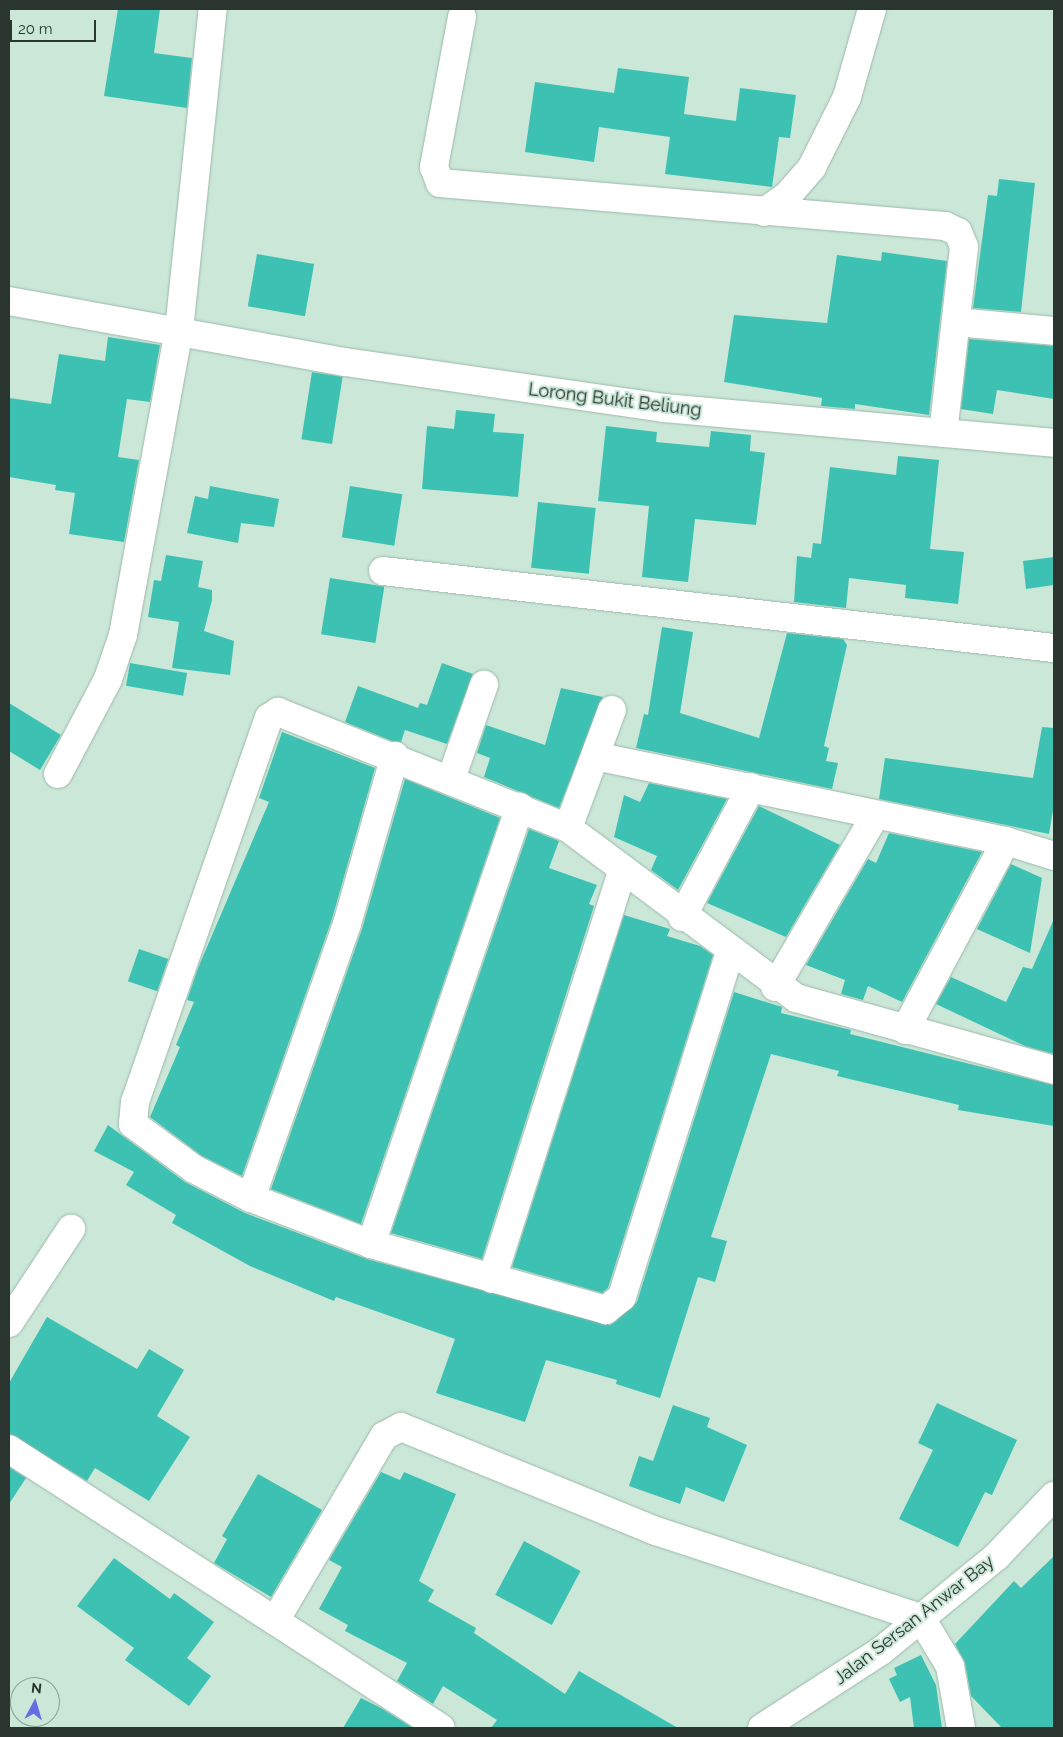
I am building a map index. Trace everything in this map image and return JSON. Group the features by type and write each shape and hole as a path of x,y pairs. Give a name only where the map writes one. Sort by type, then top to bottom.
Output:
{"street":[{"path":"58,774 108,679 123,634 179,330 213,9"},
{"path":"764,212 788,195 812,167 847,97 872,9"},
{"path":"462,17 434,167 440,183 944,226 958,232 964,247 944,433"},
{"name":"Lorong Bukit Beliung","path":"9,301 179,330 345,362 664,408 1054,443"},
{"path":"956,322 1054,331"},
{"path":"383,571 1054,648"},
{"path":"451,779 484,685"},
{"path":"568,828 612,710"},
{"path":"730,952 617,1304 600,1310 371,1244 251,1198 194,1169 137,1131 132,1118 135,1102 271,715 286,713 520,806 568,828 622,871 730,952 775,987 815,1006 1054,1070"},
{"path":"251,1198 346,924 395,756"},
{"path":"595,756 751,787 875,816 1006,841 1054,856"},
{"path":"682,917 751,787"},
{"path":"371,1244 520,806"},
{"path":"775,987 875,816"},
{"path":"905,1030 1006,841"},
{"path":"492,1279 622,871"},
{"path":"9,1322 71,1229"},
{"path":"275,1621 384,1436 401,1427 656,1531 920,1618 950,1666 961,1728"},
{"path":"9,1449 441,1728"},
{"name":"Jalan Sersan Anwar Bay","path":"762,1728 880,1651 997,1556 1054,1496"}],"building":[{"path":"118,9 160,9 154,53 192,58 187,108 104,96"},
{"path":"618,68 689,77 684,114 736,121 740,88 796,95 790,138 779,137 772,187 665,174 670,137 599,127 594,162 525,152 535,82 614,93"},
{"path":"999,179 1035,183 1021,312 973,308 988,195 997,196"},
{"path":"882,252 947,261 929,415 855,404 855,409 821,406 822,398 724,382 734,315 827,323 837,255 881,261"},
{"path":"257,254 314,264 305,316 248,306"},
{"path":"108,337 160,345 150,402 127,399 118,457 139,460 124,542 69,534 75,493 55,490 56,485 9,477 9,398 51,404 59,354 105,361"},
{"path":"969,339 1054,346 1054,399 997,390 993,414 961,409"},
{"path":"312,372 343,377 332,444 301,439"},
{"path":"456,410 495,414 493,432 524,434 518,497 422,489 427,426 454,429"},
{"path":"606,426 657,432 656,442 709,447 711,431 751,435 750,451 765,453 756,525 695,519 688,582 642,577 649,506 598,501"},
{"path":"898,456 939,460 930,549 964,552 958,604 905,598 906,585 849,578 846,608 794,602 797,556 811,558 813,543 821,544 830,467 896,475"},
{"path":"210,486 279,499 274,527 241,523 238,543 187,533 195,496 208,499"},
{"path":"350,486 402,494 394,546 342,537"},
{"path":"538,502 596,508 589,574 531,568"},
{"path":"166,555 203,561 198,587 212,590 212,600 204,631 234,641 230,675 172,668 179,622 148,617 154,580 161,581"},
{"path":"1054,557 1054,585 1026,589 1023,561"},
{"path":"330,578 384,587 375,643 321,634"},
{"path":"662,627 693,632 680,713 759,738 787,633 843,639 847,645 824,746 829,748 826,761 838,763 832,789 636,748 644,714 648,715"},
{"path":"130,663 187,673 183,696 126,686"},
{"path":"442,663 473,674 447,744 405,730 401,742 392,741 345,722 358,686 418,708 420,703 427,705"},
{"path":"561,688 603,697 559,808 484,777 490,758 477,753 486,725 545,745"},
{"path":"9,703 61,735 40,770 9,751"},
{"path":"1042,727 1054,728 1054,804 1049,834 879,799 885,758 1033,778"},
{"path":"282,732 375,768 332,919 242,1176 202,1156 150,1117 180,1047 176,1045 194,1002 187,1000 198,968 269,802 259,798"},
{"path":"405,779 500,818 361,1224 271,1189 362,929"},
{"path":"649,783 727,799 678,890 651,870 657,856 614,837 624,795 640,802"},
{"path":"759,806 840,845 786,937 707,903"},
{"path":"529,829 559,841 549,868 597,885 589,904 594,906 482,1259 391,1233"},
{"path":"889,833 982,852 902,1002 868,986 863,1000 841,994 845,980 806,965 868,859 876,863"},
{"path":"1011,864 1042,878 1030,953 977,929"},
{"path":"624,915 670,929 667,936 700,946 713,955 608,1288 602,1293 512,1267"},
{"path":"1054,919 1054,1054 1025,1046 936,1004 951,977 1006,1002 1023,967 1032,969"},
{"path":"139,949 168,959 157,991 128,981"},
{"path":"734,992 782,1007 781,1013 851,1030 850,1034 1054,1085 1054,1126 958,1110 959,1105 837,1076 839,1071 771,1054 711,1237 727,1241 715,1282 698,1277 660,1398 616,1384 617,1380 546,1360 525,1422 436,1393 455,1339 336,1297 334,1301 250,1266 172,1223 176,1215 126,1185 134,1172 94,1151 108,1125 185,1182 245,1213 367,1259 610,1325 637,1302"},
{"path":"47,1317 137,1369 149,1349 184,1370 157,1416 190,1437 149,1501 95,1468 87,1481 9,1434 9,1383"},
{"path":"937,1403 1017,1440 992,1495 985,1492 958,1547 899,1519 933,1450 918,1443"},
{"path":"673,1405 710,1418 707,1427 747,1445 724,1502 686,1487 680,1504 629,1486 639,1456 653,1461"},
{"path":"9,1467 26,1478 9,1504"},
{"path":"381,1472 400,1480 404,1472 456,1494 419,1581 434,1590 428,1601 476,1628 474,1633 565,1694 579,1671 678,1728 491,1728 497,1720 443,1686 433,1704 397,1681 407,1663 345,1631 348,1625 319,1609 342,1567 329,1560"},
{"path":"258,1474 322,1510 271,1597 214,1563 227,1539 222,1536"},
{"path":"524,1541 581,1571 552,1625 495,1595"},
{"path":"1054,1556 1054,1728 1002,1728 971,1696 965,1663 955,1644 1014,1581 1021,1588"},
{"path":"114,1558 170,1599 174,1593 214,1622 187,1658 211,1676 189,1706 125,1660 134,1648 77,1606"},
{"path":"921,1655 936,1685 942,1728 914,1728 910,1697 900,1702 889,1679 897,1675 894,1668"},
{"path":"361,1698 381,1708 413,1728 343,1728"}]}
